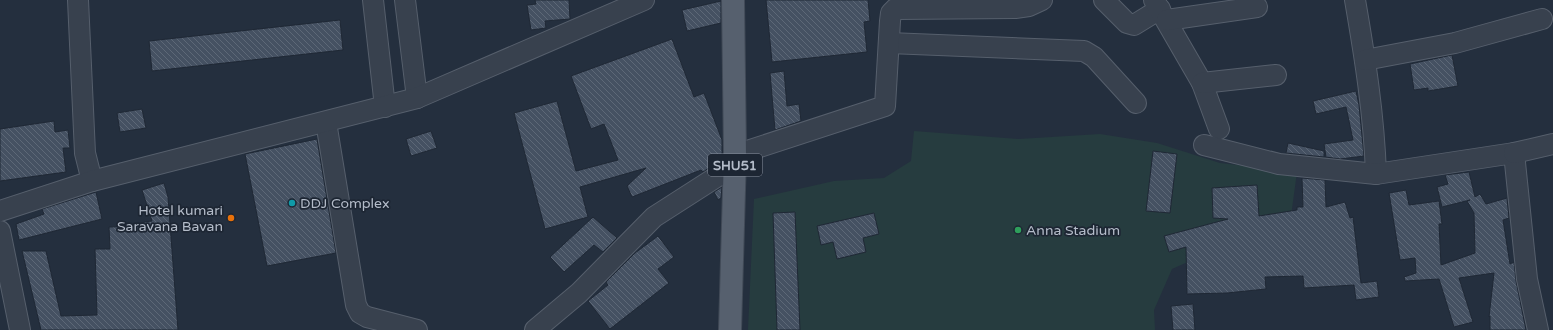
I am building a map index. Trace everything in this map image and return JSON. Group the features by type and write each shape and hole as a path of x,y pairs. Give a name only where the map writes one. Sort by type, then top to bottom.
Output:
{"main road":[{"name":"SHU51","path":"730,330 735,160 733,0"}],"street":[{"path":"78,0 85,153 92,181"},
{"path":"373,0 385,107"},
{"path":"405,0 417,98"},
{"path":"0,211 92,181 417,98 644,0"},
{"path":"535,330 579,292 654,217 735,160 885,106 892,12 895,9 1015,8 1029,6 1042,0"},
{"path":"1104,0 1127,23 1134,25 1160,10 1257,7"},
{"path":"1355,0 1366,60 1374,135 1376,174"},
{"path":"1160,10 1202,83 1219,129"},
{"path":"1366,60 1455,43 1542,19"},
{"path":"889,43 1084,51 1094,56 1136,103"},
{"path":"1202,83 1276,75"},
{"path":"326,122 356,305 360,313 367,317 417,330"},
{"path":"1204,146 1279,164 1376,174 1514,152 1553,144"},
{"path":"1514,152 1527,279 1538,330"},
{"path":"0,231 20,330"}],"green space":[{"name":"Anna Stadium","path":"914,131 1019,139 1100,134 1157,143 1220,163 1297,172 1291,216 1172,269 1154,310 1155,330 748,330 754,199 834,181 884,178 911,161"}],"building":[{"path":"535,0 569,0 570,19 545,21 546,28 531,30 527,5 536,4"},
{"path":"766,0 868,0 870,21 864,22 867,52 772,62"},
{"path":"721,1 721,23 687,31 682,10"},
{"path":"340,20 343,50 152,71 149,41"},
{"path":"672,39 694,97 704,93 722,140 722,159 703,172 701,170 632,197 627,186 646,168 580,187 588,217 545,229 514,113 557,101 576,171 618,160 604,124 591,129 571,76"},
{"path":"1452,55 1458,86 1428,91 1428,88 1414,90 1410,64"},
{"path":"784,71 787,106 799,104 801,121 775,130 770,73"},
{"path":"1356,91 1359,105 1364,156 1340,159 1326,157 1324,144 1353,140 1346,107 1316,114 1313,101"},
{"path":"142,109 146,128 120,132 117,113"},
{"path":"54,121 55,132 68,130 70,148 63,148 66,172 0,181 0,129"},
{"path":"431,131 437,148 411,156 406,139"},
{"name":"DDJ Complex","path":"317,139 336,253 267,266 245,154"},
{"path":"1288,143 1324,151 1324,157 1286,153"},
{"path":"1153,151 1177,154 1170,213 1146,211"},
{"path":"1469,172 1475,197 1480,194 1486,204 1507,198 1509,218 1503,220 1510,264 1514,262 1516,281 1526,330 1490,330 1490,316 1489,317 1494,273 1459,278 1473,322 1454,327 1439,279 1405,281 1404,277 1416,273 1415,258 1400,260 1389,193 1406,190 1409,205 1439,201 1442,224 1439,224 1441,265 1475,253 1474,213 1467,201 1470,200 1442,207 1437,187 1448,184 1445,175"},
{"path":"1302,178 1325,180 1326,207 1345,202 1350,218 1353,217 1361,283 1377,281 1379,297 1356,300 1354,285 1304,288 1303,276 1265,277 1266,289 1227,293 1187,294 1186,247 1169,252 1164,236 1228,219 1213,218 1212,188 1257,185 1259,216 1297,210 1297,207 1303,207"},
{"path":"164,183 168,197 178,330 41,330 22,251 46,251 61,316 97,315 95,249 110,249 109,227 144,226 144,222 152,221 142,190"},
{"path":"722,187 721,198 718,200 714,192"},
{"path":"96,192 102,219 19,240 16,224 44,214 42,209"},
{"path":"795,212 800,330 777,330 773,213"},
{"path":"874,213 879,234 863,238 866,252 837,259 833,242 821,245 817,226"},
{"path":"593,217 617,238 603,252 594,245 564,272 550,257"},
{"path":"658,236 674,257 658,269 669,283 610,329 588,301 608,285 606,282 635,253"},
{"path":"1193,304 1195,330 1173,330 1171,306"}],"place":[{"name":"DDJ Complex","path":"292,203"},
{"name":"Hotel kumari Saravana Bavan","path":"231,218"},
{"name":"Anna Stadium","path":"1018,230"}]}
